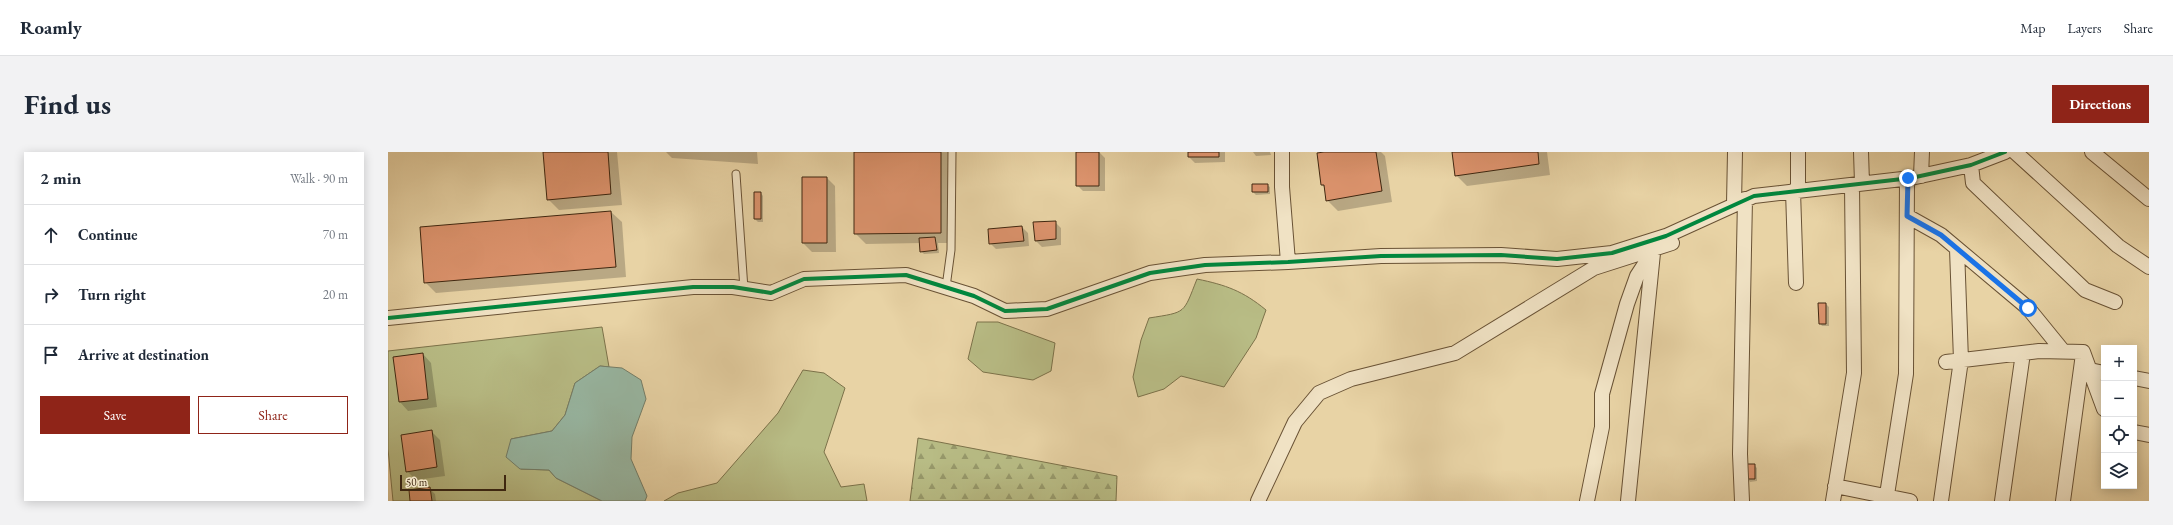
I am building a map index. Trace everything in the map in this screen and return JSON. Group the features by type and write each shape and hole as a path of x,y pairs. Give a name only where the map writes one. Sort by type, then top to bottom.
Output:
{"street":[{"path":"1282,152 1282,187 1288,262"},
{"path":"1735,152 1740,201 1740,454 1742,501"},
{"path":"1796,283 1795,191 1798,152"},
{"path":"1833,501 1854,374 1857,184 1861,152"},
{"path":"1886,499 1906,374 1907,216 1914,177 1922,152"},
{"path":"388,318 693,287 744,289 771,292 804,279 906,275 974,296 1005,311 1047,309 1150,273 1205,265 1288,262 1381,256 1501,255 1558,259 1612,253 1666,236 1740,201 1754,196 1914,177 1971,165 1986,156 2005,152"},
{"path":"2016,152 2118,246 2149,267"},
{"path":"2092,152 2149,199"},
{"path":"1971,165 1972,184 2085,290 2115,302"},
{"path":"1258,501 1294,422 1319,393 1351,379 1455,353 1594,268 1654,250 1677,241 1718,211"},
{"path":"1907,216 1941,235 2028,308 2063,351"},
{"path":"1941,501 1961,360 1957,249"},
{"path":"1587,501 1602,427 1602,394 1637,276 1654,250"},
{"path":"1628,501 1654,250"},
{"path":"1946,362 2023,353 2063,351 2084,352"},
{"path":"2084,352 2101,401"},
{"path":"2063,501 2084,352"},
{"path":"2002,501 2023,353"},
{"path":"2090,370 2101,372"},
{"path":"2137,379 2149,381"},
{"path":"2137,433 2149,435"},
{"path":"1835,486 1886,499 1910,501"}],"lane":[{"path":"946,287 951,250 952,152"},
{"path":"736,174 744,289"}],"green space":[{"path":"1197,279 1242,293 1266,310 1256,338 1224,387 1181,376 1164,389 1138,397 1133,377 1141,340 1149,318 1171,314 1182,309 1189,299"},
{"path":"977,322 998,322 1055,343 1051,371 1033,380 983,372 968,359"},
{"path":"602,327 609,367 600,366 575,383 565,415 552,431 511,439 521,469 549,470 556,478 602,501 393,501 388,449 388,351"},
{"path":"803,370 824,373 845,388 824,452 841,487 864,484 867,501 664,501 678,493 717,483 778,413"},
{"path":"918,438 1117,476 1116,501 910,501"}],"shaded area":[{"path":"600,366 622,368 641,380 646,399 632,437 631,459 647,496 645,501 602,501 556,478 549,470 520,469 506,457 511,439 552,431 565,415 575,383"}],"building":[{"path":"543,152 608,152 611,194 547,200"},
{"path":"854,152 941,152 941,233 854,234"},
{"path":"1076,152 1099,152 1099,186 1076,186"},
{"path":"1188,152 1219,152 1219,157 1188,157"},
{"path":"1376,152 1382,191 1326,201 1324,185 1321,185 1317,153"},
{"path":"1452,152 1538,152 1539,164 1455,176"},
{"path":"802,177 827,177 827,243 802,243"},
{"path":"1252,184 1268,184 1268,192 1252,192"},
{"path":"754,192 761,192 761,219 754,219"},
{"path":"611,211 616,267 424,283 420,227"},
{"path":"1056,221 1056,239 1035,241 1033,222"},
{"path":"1022,226 1024,241 989,244 988,229"},
{"path":"935,237 937,250 920,252 919,238"},
{"path":"1818,303 1826,303 1826,324 1819,324"},
{"path":"423,353 428,399 399,402 393,357"},
{"path":"432,430 437,467 406,472 401,435"},
{"path":"1746,464 1755,464 1755,479 1747,479"},
{"path":"430,487 432,501 410,501 409,490"}],"cycle path":[{"path":"388,318 693,287 733,287 771,293 804,279 906,275 974,296 1005,311 1047,309 1150,273 1205,265 1288,262 1381,256 1501,255 1557,259 1612,253 1666,236 1754,196 1911,178 1971,165 2005,152"}],"route":[{"path":"1908,178 1907,216 1941,235 2028,308"}]}
